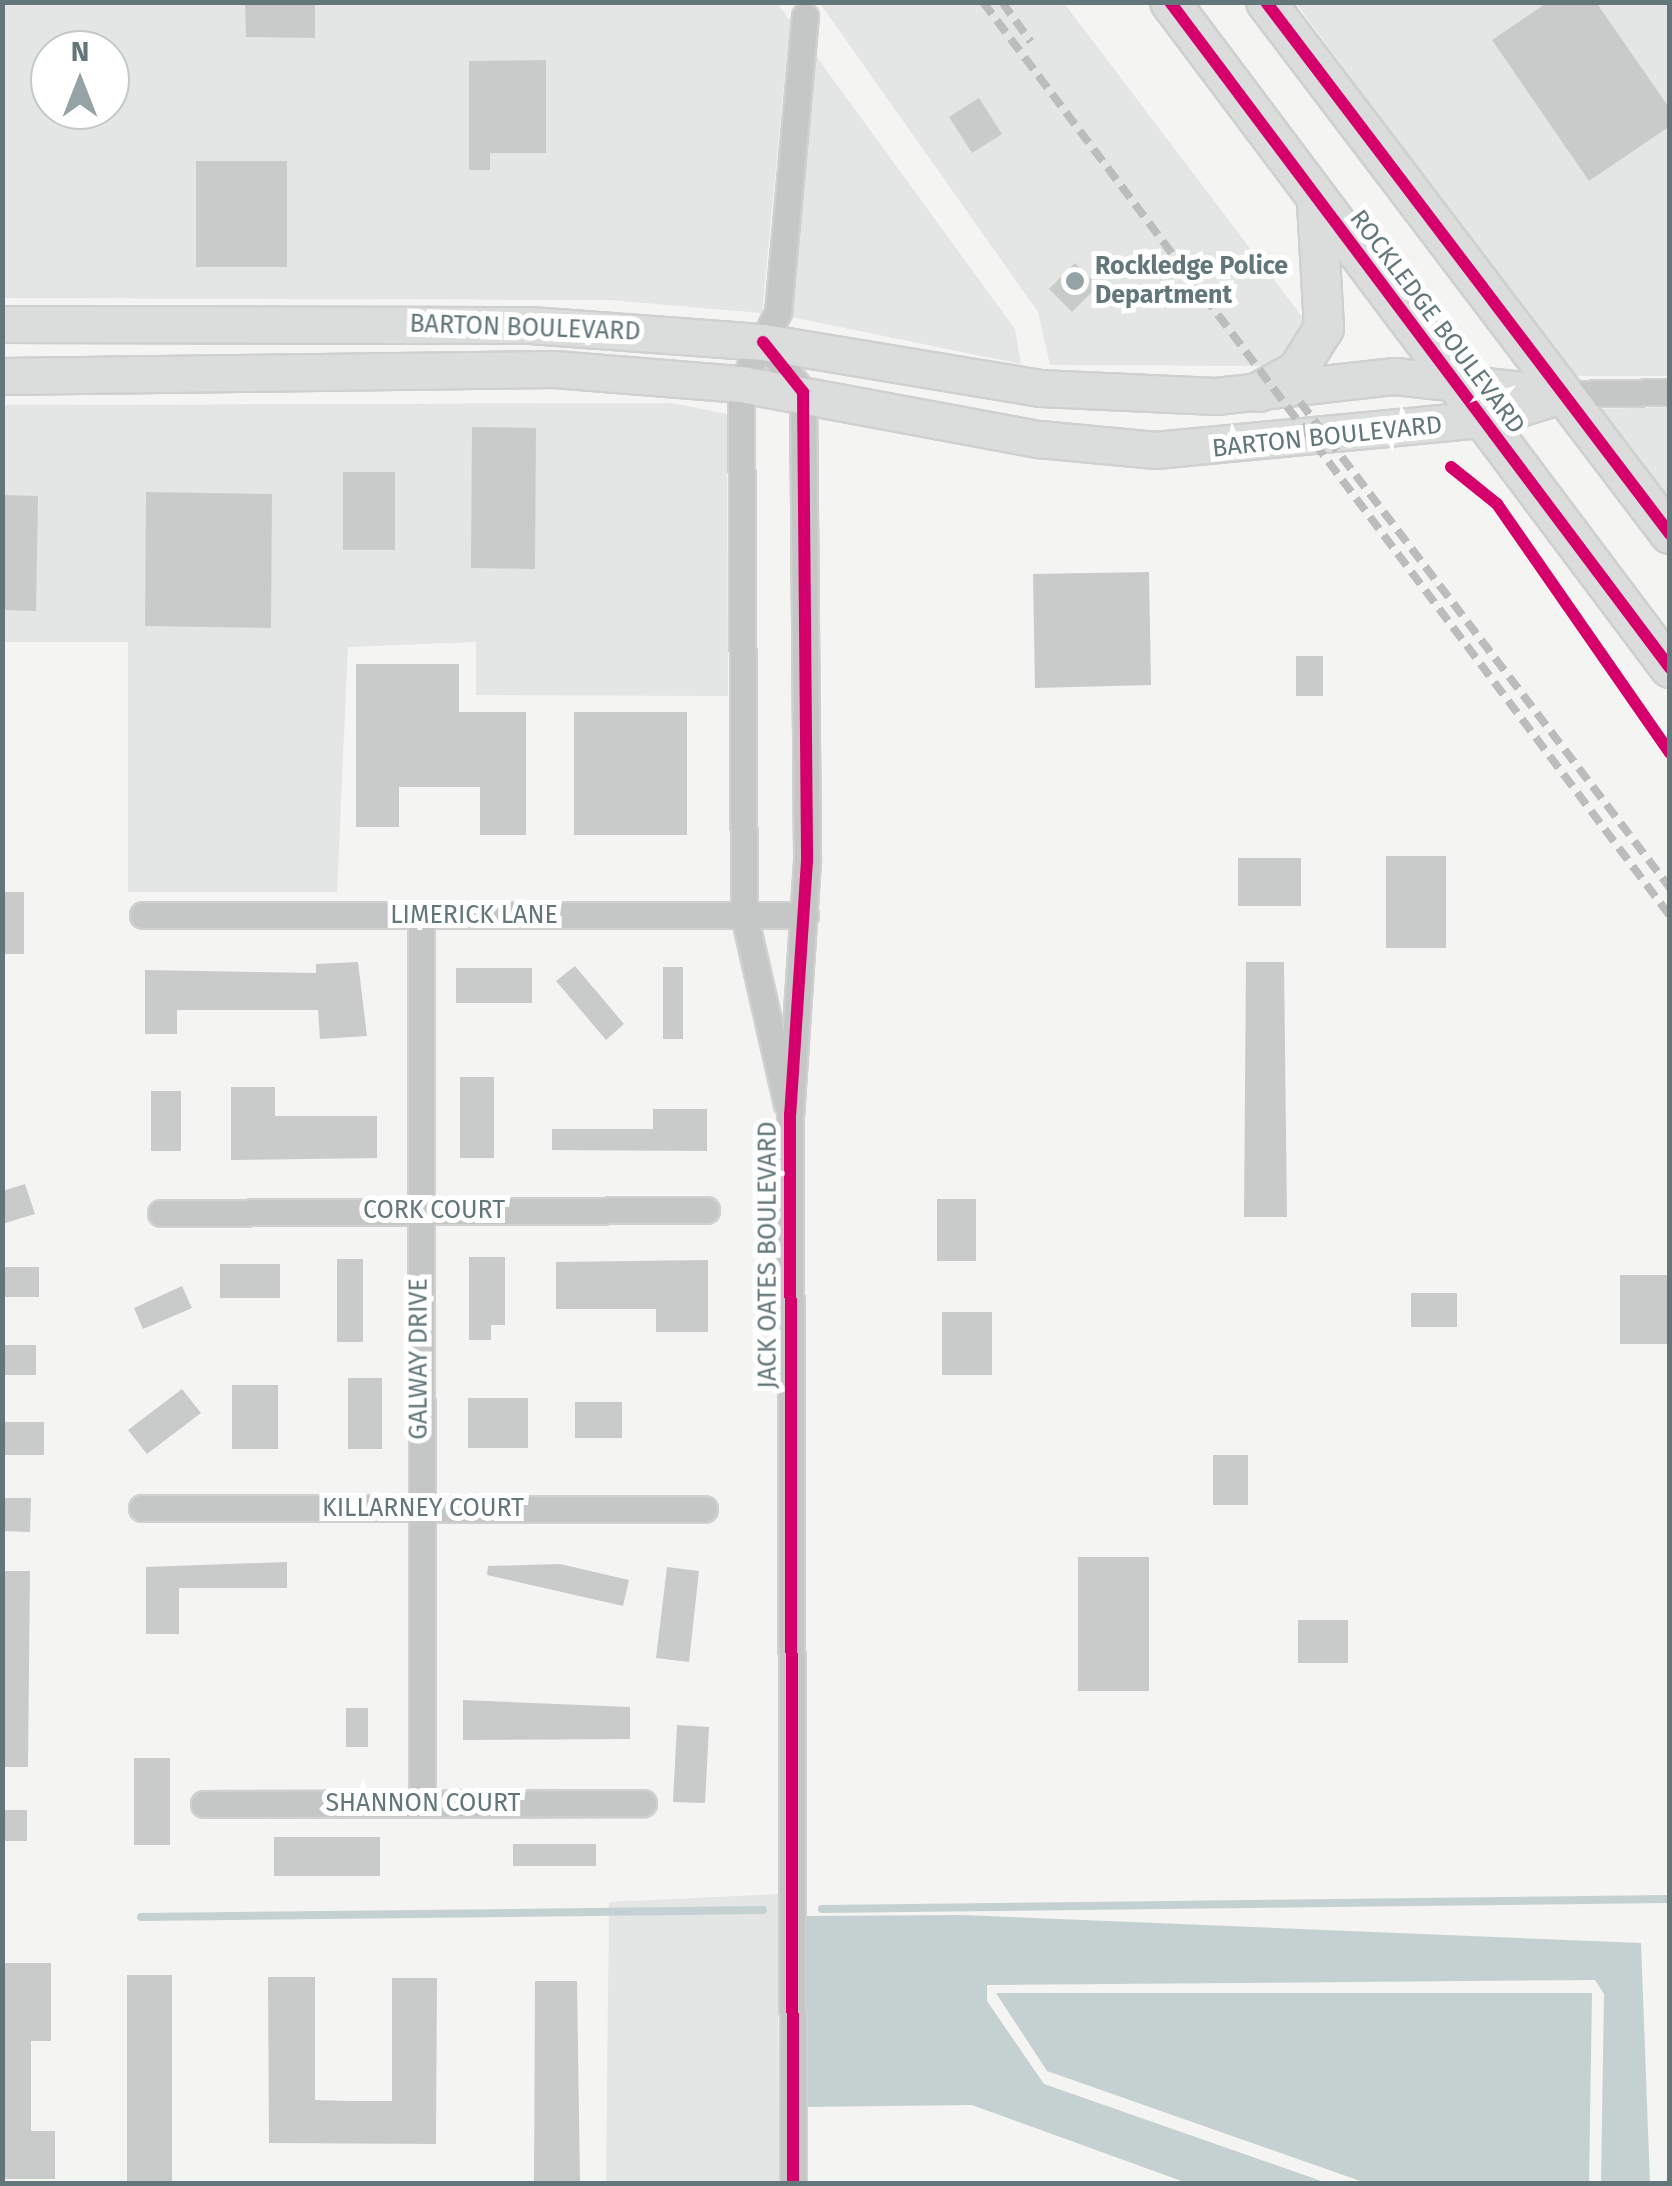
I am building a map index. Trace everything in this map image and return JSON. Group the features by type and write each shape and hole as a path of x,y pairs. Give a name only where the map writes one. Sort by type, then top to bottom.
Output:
{"main road":[{"name":"ROCKLEDGE BOULEVARD","path":"1170,2 1670,668"},
{"path":"1266,2 1670,534"},
{"path":"1259,392 1297,371 1324,328 1317,201"},
{"path":"53,323 54,376"},
{"name":"BARTON BOULEVARD","path":"2,324 404,324 763,342 1040,388 1259,392 1395,376 1565,394"},
{"path":"404,324 406,371"},
{"name":"BARTON BOULEVARD","path":"2,376 554,369 803,392 1039,440 1155,450 1484,419 1565,394"}],"street":[{"name":"JACK OATES BOULEVARD","path":"790,1114 744,915 741,384 778,312 805,16"},
{"path":"763,342 803,392"},
{"name":"JACK OATES BOULEVARD","path":"793,2184 790,1114 805,915 803,392"},
{"path":"1565,394 1670,392"},
{"name":"LIMERICK LANE","path":"143,915 805,915"},
{"name":"GALWAY DRIVE","path":"421,915 422,1802"},
{"name":"CORK COURT","path":"161,1213 706,1210"},
{"name":"KILLARNEY COURT","path":"142,1508 704,1509"},
{"name":"SHANNON COURT","path":"204,1804 643,1803"}],"shaded area":[{"path":"777,2 790,21 762,313 609,300 3,298 3,3"},
{"path":"819,2 1064,3 1309,326 1302,343 1274,366 1050,365 1038,312"},
{"path":"1296,3 1669,3 1669,376 1570,376"},
{"path":"816,56 1015,329 1021,364 791,317"},
{"path":"672,403 727,414 728,696 476,695 476,642 348,647 337,892 128,892 128,642 3,642 2,405"},
{"path":"1669,407 1669,509 1595,409"},
{"path":"778,1894 779,2183 606,2183 609,1902"},
{"path":"961,1915 1641,1943 1650,2183 1601,2183 1604,1994 1595,1980 987,1985 987,2001 1044,2084 1327,2183 1187,2183 972,2105 806,2107 806,1916"},
{"path":"996,1993 1592,1993 1589,2183 1366,2183 1047,2071"}],"building":[{"path":"245,2 315,2 315,38 246,37"},
{"path":"1548,2 1596,2 1670,109 1670,126 1589,181 1492,40"},
{"path":"546,60 546,153 490,153 490,170 469,170 469,61"},
{"path":"979,98 1002,134 972,153 949,117"},
{"path":"196,161 287,161 287,267 196,267"},
{"path":"1075,263 1098,286 1072,312 1049,289"},
{"path":"472,427 536,428 535,569 471,568"},
{"path":"343,472 395,472 395,550 343,550"},
{"path":"146,492 272,494 271,628 145,626"},
{"path":"2,495 38,496 36,611 2,610"},
{"path":"1149,572 1151,685 1035,688 1033,574"},
{"path":"1296,656 1323,656 1323,696 1296,696"},
{"path":"356,664 459,664 459,712 526,712 526,835 480,835 480,787 399,787 399,827 356,827"},
{"path":"574,712 687,712 687,835 574,835"},
{"path":"1386,856 1446,856 1446,948 1386,948"},
{"path":"1238,858 1301,858 1301,906 1238,906"},
{"path":"2,892 24,892 24,954 2,954"},
{"path":"358,962 367,1036 320,1039 318,1010 177,1010 177,1034 145,1034 145,970 316,973 316,964"},
{"path":"1246,962 1284,962 1287,1217 1244,1217"},
{"path":"575,966 624,1024 606,1040 556,981"},
{"path":"663,967 683,967 683,1039 663,1039"},
{"path":"456,968 532,968 532,1003 456,1003"},
{"path":"460,1077 494,1077 494,1158 460,1158"},
{"path":"231,1087 275,1087 275,1116 377,1116 377,1158 231,1160"},
{"path":"151,1091 181,1091 181,1151 151,1151"},
{"path":"653,1109 707,1109 707,1151 552,1150 552,1129 653,1129"},
{"path":"25,1184 35,1214 2,1224 2,1191"},
{"path":"937,1199 976,1199 976,1261 937,1261"},
{"path":"469,1257 505,1257 505,1325 491,1325 491,1340 469,1340"},
{"path":"337,1259 363,1259 363,1342 337,1342"},
{"path":"708,1260 708,1332 656,1332 656,1309 556,1309 556,1262"},
{"path":"220,1264 280,1264 280,1298 220,1298"},
{"path":"2,1267 39,1267 39,1297 2,1297"},
{"path":"1620,1275 1670,1275 1670,1344 1620,1344"},
{"path":"182,1286 192,1308 143,1329 134,1308"},
{"path":"1411,1293 1457,1293 1457,1327 1411,1327"},
{"path":"942,1312 992,1312 992,1375 942,1375"},
{"path":"2,1345 36,1345 36,1375 2,1375"},
{"path":"348,1378 382,1378 382,1449 348,1449"},
{"path":"232,1385 278,1385 278,1449 232,1449"},
{"path":"182,1389 201,1413 147,1454 128,1430"},
{"path":"468,1398 528,1398 528,1448 468,1448"},
{"path":"575,1402 622,1402 622,1438 575,1438"},
{"path":"2,1422 44,1422 44,1455 2,1455"},
{"path":"1213,1455 1248,1455 1248,1505 1213,1505"},
{"path":"2,1498 31,1498 30,1532 2,1531"},
{"path":"1078,1557 1149,1557 1149,1691 1078,1691"},
{"path":"287,1562 287,1588 179,1588 179,1634 146,1634 146,1567"},
{"path":"560,1564 629,1580 623,1606 487,1575 488,1566"},
{"path":"667,1567 699,1571 689,1662 656,1658"},
{"path":"2,1571 30,1571 28,1767 2,1767"},
{"path":"1298,1620 1348,1620 1348,1663 1298,1663"},
{"path":"463,1700 630,1707 630,1739 463,1740"},
{"path":"346,1708 368,1708 368,1747 346,1747"},
{"path":"677,1725 709,1727 705,1803 673,1802"},
{"path":"134,1758 170,1758 170,1845 134,1845"},
{"path":"2,1810 27,1810 27,1841 2,1841"},
{"path":"274,1837 380,1837 380,1876 274,1876"},
{"path":"513,1844 596,1844 596,1866 513,1866"},
{"path":"2,1963 51,1963 51,2041 31,2041 31,2131 55,2131 55,2179 2,2179"},
{"path":"127,1975 172,1975 172,2184 127,2184"},
{"path":"268,1977 315,1977 315,2100 348,2101 392,2101 392,1978 437,1978 436,2144 269,2143"},
{"path":"535,1981 577,1981 580,2184 534,2184"}],"waterway":[{"path":"822,1909 1670,1899"},
{"path":"141,1917 763,1910"}],"railway":[{"path":"983,2 1670,916"},
{"path":"1002,2 1031,42"},
{"path":"1300,402 1670,888"}],"cycle path":[{"path":"1170,2 1670,668"},
{"path":"1266,2 1670,534"},
{"path":"763,342 803,392 807,861 790,1114 793,2184"},
{"path":"1451,467 1497,504 1670,753"}],"place":[{"name":"Rockledge Police Department","path":"1075,281"}]}
